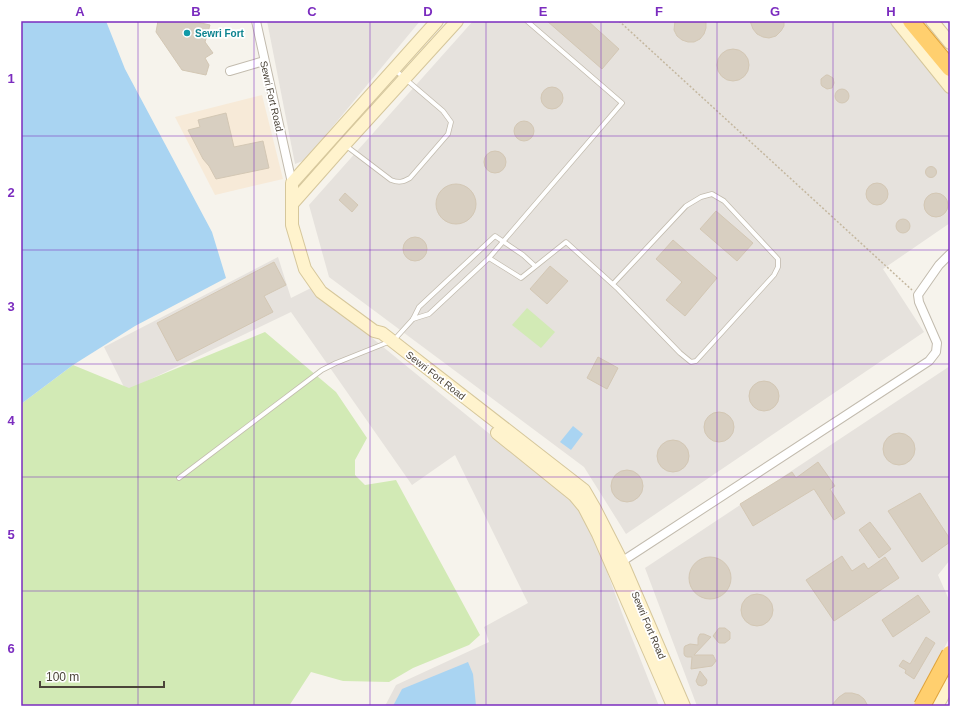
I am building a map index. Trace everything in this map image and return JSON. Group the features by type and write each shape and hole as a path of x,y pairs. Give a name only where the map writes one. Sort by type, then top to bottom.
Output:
{"highway":[{"path":"911,21 950,68"},
{"path":"923,21 950,54"},
{"path":"929,704 950,654"},
{"path":"929,704 950,675"}],"street":[{"name":"Sewri Fort Road","path":"256,21 292,183 292,225 305,269 321,292 374,331 381,332 389,342 540,462 584,490 595,509 648,635 684,706"},
{"path":"292,183 437,21"},
{"path":"292,204 344,144 457,21"},
{"path":"897,21 950,87"},
{"path":"932,21 950,43"},
{"path":"230,71 264,61"},
{"path":"617,564 929,361 936,352 937,343 919,302 918,295 939,265 950,254"},
{"path":"648,635 673,706"},
{"path":"929,704 950,646"},
{"path":"929,704 950,683"}],"lane":[{"path":"413,319 428,314 489,258 622,103 528,21"},
{"path":"334,135 391,180 398,182 410,178 448,134 451,122 443,111 394,69"},
{"path":"489,258 521,278 566,242 613,284 680,353 691,362 696,361 774,275 778,267 778,258 724,201 712,194 702,197 686,206 613,284"},
{"path":"179,478 322,370 389,342 413,319 419,307 495,236 523,255 535,266"}],"path":[{"path":"619,21 918,295"}],"shaded area":[{"path":"267,21 420,21 305,160 295,164"},
{"path":"473,21 899,21 950,82 950,223 883,269 924,332 626,534 584,467 329,277 309,205"},
{"path":"262,95 283,179 215,195 175,117"},
{"path":"278,257 291,298 311,288 486,431 574,499 587,516 622,613 659,706 385,706 396,685 489,642 484,627 528,603 455,455 412,485 291,312 126,391 104,347"},
{"path":"950,366 950,560 938,575 950,602 950,637 914,706 697,706 645,568"}],"green space":[{"path":"527,308 555,332 541,348 512,325"},
{"path":"265,332 336,392 367,438 355,460 355,475 365,485 396,480 480,635 469,645 413,668 389,682 343,681 311,672 289,706 21,706 21,404 73,365 129,388"}],"water":[{"path":"21,21 106,21 125,69 212,232 226,278 135,326 73,365 21,404"},
{"path":"573,426 583,434 571,450 560,442"},
{"path":"468,662 473,674 476,706 393,706 402,689"}],"building":[{"path":"158,21 192,21 210,25 205,42 213,53 205,58 209,65 206,75 182,70 156,32"},
{"path":"547,21 588,21 619,49 602,69"},
{"path":"675,21 706,21 704,34 700,39 694,42 682,40 677,36 674,30"},
{"path":"750,21 784,21 784,26 776,36 769,38 757,34"},
{"path":"730,49 736,49 746,56 749,65 748,71 742,78 736,81 730,81 720,74 717,68 717,62 724,52"},
{"path":"826,75 833,78 834,83 832,88 827,89 821,84 821,79"},
{"path":"552,87 560,90 563,98 560,106 552,109 544,106 541,98 544,90"},
{"path":"842,89 847,91 849,96 847,101 842,103 837,101 835,96 837,91"},
{"path":"226,113 234,147 263,141 269,168 216,179 209,166 203,159 188,130 200,127 198,120"},
{"path":"520,121 528,121 534,127 534,135 528,141 520,141 514,135 514,127"},
{"path":"495,151 503,154 506,162 503,170 495,173 487,170 484,162 487,154"},
{"path":"931,166 935,168 937,172 935,176 931,178 927,176 925,172 927,168"},
{"path":"877,183 885,186 888,194 885,202 877,205 869,202 866,194 869,186"},
{"path":"460,184 467,187 473,193 476,204 475,212 467,221 460,224 452,224 445,221 437,212 436,200 439,193 448,185"},
{"path":"345,193 358,205 352,212 339,200"},
{"path":"936,193 944,197 948,205 944,213 936,217 928,213 924,205 928,197"},
{"path":"716,211 753,243 737,261 700,229"},
{"path":"900,219 906,219 910,223 910,229 906,233 900,233 896,229 896,223"},
{"path":"415,237 424,240 427,249 424,258 415,261 406,258 403,249 406,240"},
{"path":"673,240 717,278 685,316 666,300 682,282 656,259"},
{"path":"274,262 286,285 264,296 273,312 177,361 157,323"},
{"path":"550,266 568,281 547,304 530,289"},
{"path":"598,357 618,368 607,389 587,378"},
{"path":"764,381 775,385 779,396 775,407 764,411 753,407 749,396 753,385"},
{"path":"719,412 725,413 733,421 733,433 725,441 719,442 713,441 705,433 704,427 705,421 713,413"},
{"path":"899,433 905,434 912,440 915,449 914,455 908,462 899,465 893,464 886,458 883,449 884,443 890,436"},
{"path":"673,440 684,445 689,456 684,467 673,472 662,467 657,456 662,445"},
{"path":"818,462 835,486 830,489 845,513 834,520 814,489 753,526 740,504 792,472 796,478"},
{"path":"627,470 638,475 643,486 638,497 627,502 616,497 611,486 616,475"},
{"path":"920,493 950,539 950,542 922,562 888,511"},
{"path":"870,522 891,549 879,558 859,530"},
{"path":"842,556 852,571 864,563 868,569 885,557 899,578 834,621 806,580"},
{"path":"706,557 714,557 725,563 731,574 731,582 725,593 714,599 706,599 695,593 689,582 689,574 695,563"},
{"path":"754,594 760,594 770,601 773,610 772,616 766,623 760,626 754,626 744,619 741,613 741,607 748,597"},
{"path":"918,595 930,612 893,637 882,620"},
{"path":"719,628 725,628 730,632 730,639 725,643 719,643 713,636"},
{"path":"700,634 711,637 694,655 713,655 716,661 712,666 691,669 692,657 685,656 684,648 690,644 698,645 698,638"},
{"path":"926,637 935,643 914,679 905,673 906,670 899,666 903,660 910,664"},
{"path":"700,671 707,680 706,684 702,686 698,685 696,681"},
{"path":"845,693 859,695 864,699 868,706 831,706"}],"place":[{"name":"Sewri Fort","path":"187,33"}]}
